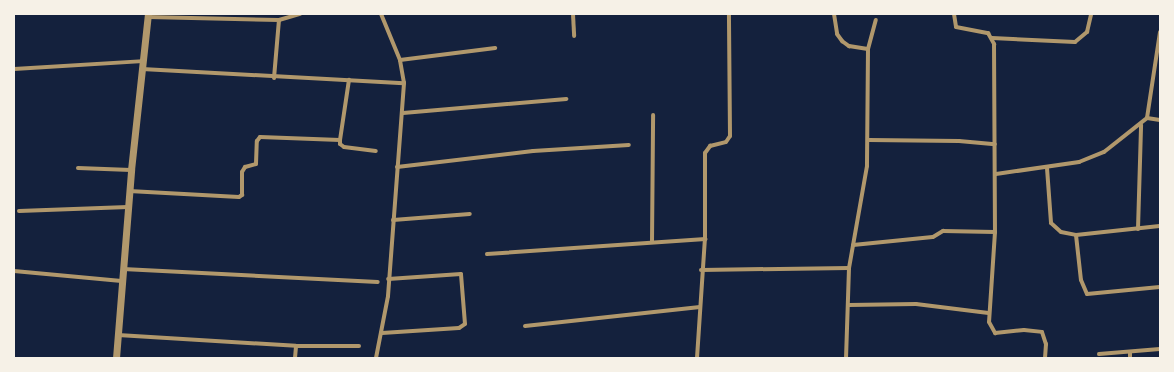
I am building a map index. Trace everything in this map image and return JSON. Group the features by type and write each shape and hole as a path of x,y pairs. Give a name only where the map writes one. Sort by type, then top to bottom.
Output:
{"street":[{"path":"116,358 129,207 129,191 148,15 280,20 300,14"},
{"path":"376,358 382,333 388,280 404,83 400,60 381,14"},
{"path":"573,14 574,36"},
{"path":"697,358 704,239 705,153 710,146 726,142 730,136 729,14"},
{"path":"834,14 837,34 842,41 850,46 868,49"},
{"path":"954,14 956,27 983,31 992,38 1075,42 1087,32 1091,14"},
{"path":"274,78 280,20"},
{"path":"846,358 849,305 849,268 866,179 869,140 868,49 876,20"},
{"path":"996,174 1047,168 1093,157 1141,125 1147,118 1160,32"},
{"path":"992,38 995,54 996,174 995,232 988,313 989,322 995,333 1024,330 1042,332 1046,344 1045,358"},
{"path":"400,60 495,48"},
{"path":"14,70 142,61"},
{"path":"141,69 274,78 404,83"},
{"path":"349,80 340,144 344,147 376,150"},
{"path":"402,113 566,99"},
{"path":"652,242 653,115"},
{"path":"1147,118 1160,120"},
{"path":"1138,229 1141,125"},
{"path":"129,191 239,196 242,195 242,172 245,167 256,164 257,141 260,137 340,140"},
{"path":"869,140 959,141 995,144"},
{"path":"397,167 534,151 629,145"},
{"path":"78,168 131,170"},
{"path":"1047,168 1051,223 1061,232 1076,235 1160,226"},
{"path":"19,211 129,207"},
{"path":"393,220 470,214"},
{"path":"853,244 933,237 942,232 995,232"},
{"path":"1076,235 1082,280 1087,294 1160,287"},
{"path":"487,254 704,239"},
{"path":"701,270 849,268"},
{"path":"123,269 378,282"},
{"path":"14,271 122,281"},
{"path":"382,333 458,328 465,324 461,274 388,280"},
{"path":"849,305 916,304 988,313"},
{"path":"525,326 700,307"},
{"path":"118,335 296,346 359,346"},
{"path":"295,358 296,346"},
{"path":"1099,354 1160,349"},
{"path":"1130,352 1130,358"}]}
